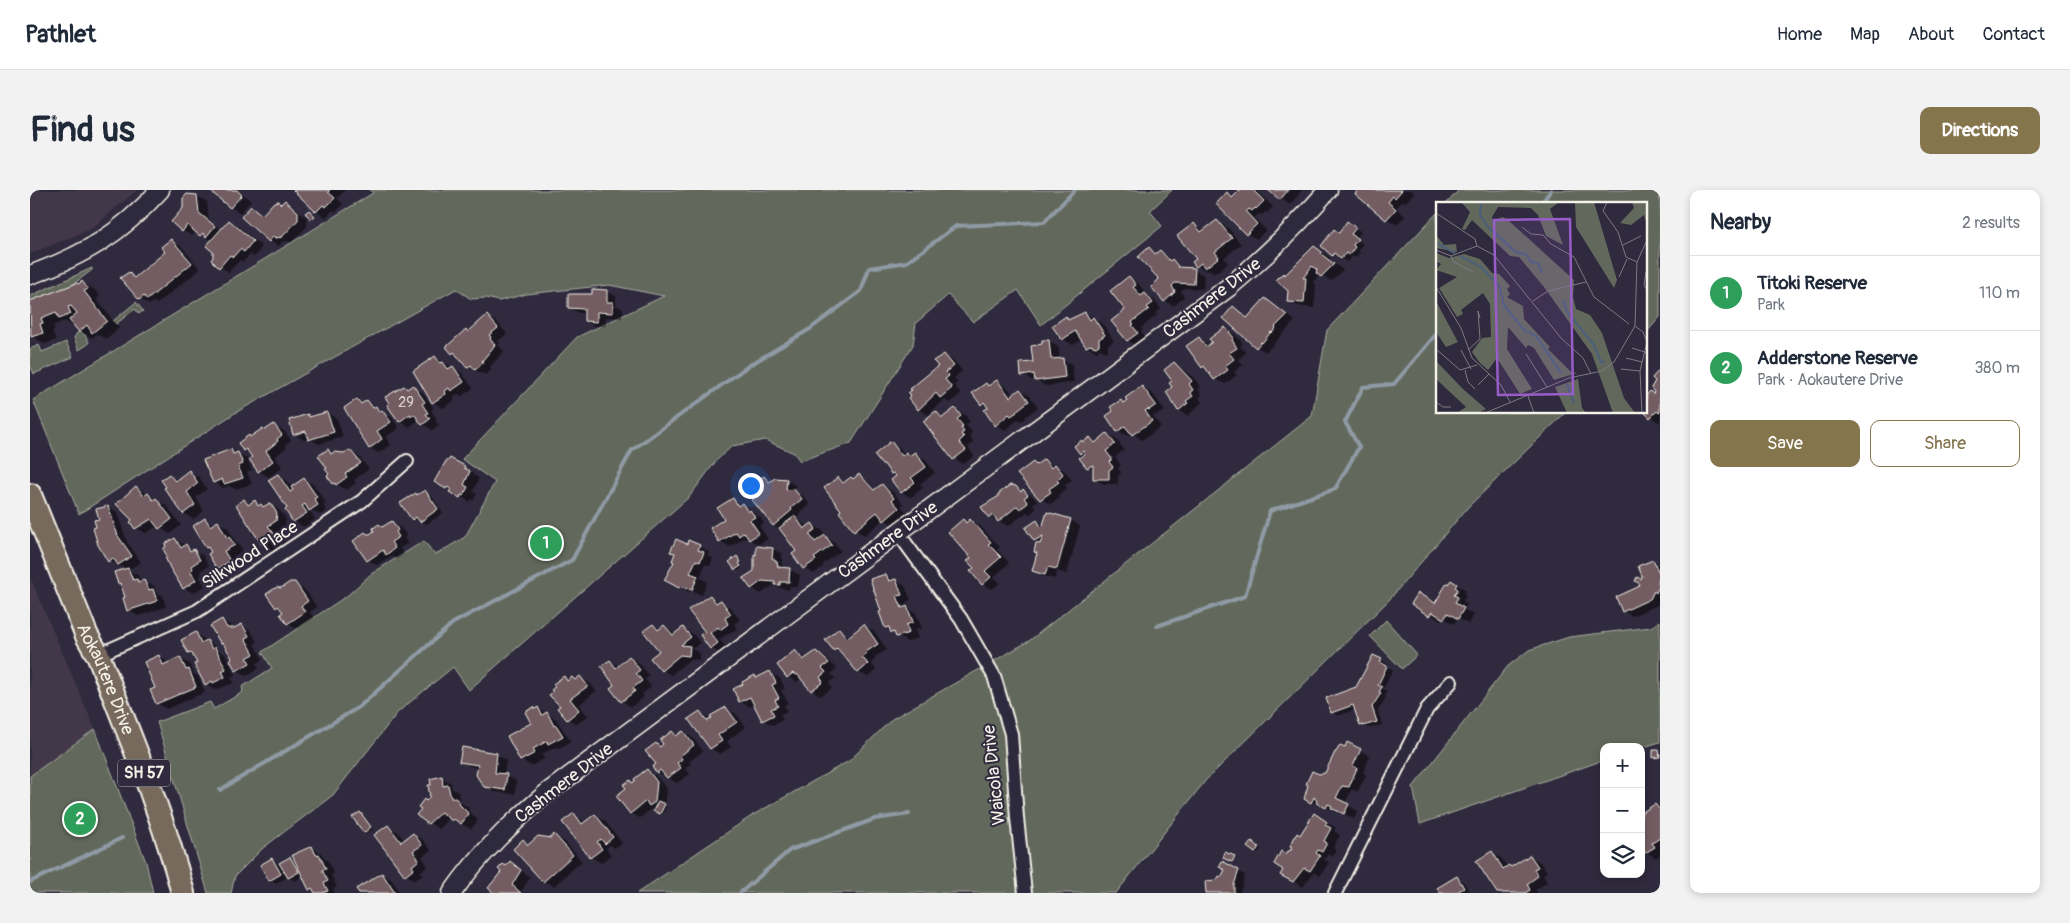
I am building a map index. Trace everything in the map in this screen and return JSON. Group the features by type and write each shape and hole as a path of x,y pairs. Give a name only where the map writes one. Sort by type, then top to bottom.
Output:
{"highway":[{"name":"Aokautere Drive","path":"30,495 87,636 98,655 150,788 173,856 183,893"}],"street":[{"path":"30,275 92,249 124,226 160,190"},
{"name":"Cashmere Drive","path":"452,893 474,863 502,832 548,792 1229,287 1266,256 1298,225 1328,190"},
{"name":"Silkwood Place","path":"98,655 197,611 362,501 407,461"},
{"name":"Waicola Drive","path":"898,533 961,619 994,676 1011,734 1025,893"},
{"path":"1335,893 1427,709 1451,682"}],"shaded area":[{"path":"30,190 137,190 91,229 30,254"},
{"path":"30,577 95,729 30,776"}],"green space":[{"path":"370,190 1172,190 1150,211 1162,226 1041,325 1018,290 973,322 948,295 916,323 913,345 851,443 800,461 794,453 765,440 732,446 716,461 689,497 469,690 453,667 398,712 333,795 263,848 235,876 231,893 208,893 157,722 210,702 214,709 243,692 242,687 272,668 262,652 348,595 371,574 424,541 435,555 465,537 495,482 462,459 577,337 664,296 609,285 527,294 499,301 486,298 471,299 456,289 235,413 79,514 33,400 373,193"},
{"path":"1459,190 1658,190 1660,199 1660,317 1648,331 1648,202 1448,202"},
{"path":"1436,214 1436,414 1564,414 1468,507 1389,600 1206,780 1116,893 637,893 753,815 849,761 892,719 1029,641 1312,416 1327,330"},
{"path":"92,268 92,270 72,285 30,301 30,296"},
{"path":"136,302 143,311 139,314 135,309 116,324 113,321"},
{"path":"81,332 89,342 79,350 74,338 77,333"},
{"path":"66,342 73,357 34,374 30,365 30,349 39,345 42,352"},
{"path":"1386,620 1417,655 1402,669 1370,636"},
{"path":"1660,621 1660,742 1645,747 1645,743 1600,743 1600,761 1420,824 1413,787 1508,666 1529,650 1569,637 1651,627"},
{"path":"95,729 146,862 153,893 30,893 30,776"}],"building":[{"path":"209,190 237,190 242,195 230,208"},
{"path":"293,190 330,190 328,192 335,198 326,207 323,205 316,212"},
{"path":"1238,190 1253,190 1264,201 1256,209 1252,211 1249,209 1246,212 1257,224 1246,235 1216,204 1227,192 1232,198"},
{"path":"1268,190 1288,190 1280,200"},
{"path":"1358,190 1402,190 1395,198 1393,196 1388,202 1396,209 1386,220 1355,194"},
{"path":"187,194 197,195 199,213 215,226 206,237 203,233 200,236 187,225 182,232 171,222 183,208 183,198"},
{"path":"285,200 298,212 298,220 282,237 275,238 273,236 269,242 241,217 251,206 262,215 274,202 278,201 281,204"},
{"path":"309,210 315,216 311,219 305,213"},
{"path":"229,220 253,241 244,252 240,249 233,257 230,255 219,268 211,260 213,252 206,246"},
{"path":"1217,220 1232,238 1215,252 1219,257 1205,268 1201,263 1196,267 1192,262 1196,259 1177,236 1194,223 1201,232"},
{"path":"1347,221 1356,228 1351,234 1358,239 1349,255 1346,253 1341,259 1334,253 1332,256 1321,246 1334,229 1339,233"},
{"path":"171,239 192,263 147,300 144,296 139,300 120,278 129,272 134,278 165,252 161,247"},
{"path":"1314,246 1334,264 1321,277 1312,266 1303,278 1306,278 1304,303 1287,302 1288,291 1276,280 1283,273 1285,275"},
{"path":"1149,247 1155,254 1160,250 1170,261 1172,259 1177,267 1195,268 1194,284 1175,283 1172,286 1175,292 1164,302 1151,287 1159,279 1138,257"},
{"path":"1129,276 1136,285 1133,287 1141,296 1145,293 1153,303 1147,307 1149,309 1132,322 1138,333 1127,341 1111,321 1125,310 1110,291"},
{"path":"82,281 88,289 84,291 107,321 92,333 87,325 79,332 69,320 77,313 71,306 68,307 71,314 59,319 56,312 41,318 43,323 40,324 43,333 31,337 30,301 77,283 79,284"},
{"path":"592,289 607,290 607,302 613,302 613,313 597,312 597,322 584,321 584,309 568,308 568,294 592,294"},
{"path":"1265,298 1287,315 1256,348 1223,318 1233,306 1247,318"},
{"path":"1085,312 1090,320 1093,317 1105,335 1099,339 1099,345 1096,347 1090,345 1086,347 1075,331 1062,340 1052,326 1066,316 1068,320"},
{"path":"487,315 498,328 489,335 495,345 482,361 483,363 475,370 471,365 467,368 454,352 452,354 446,347 466,329 468,332"},
{"path":"1225,327 1234,338 1232,340 1237,348 1229,353 1234,359 1225,366 1228,370 1214,380 1204,366 1202,368 1186,346 1199,337 1206,347 1212,342 1209,339"},
{"path":"1042,340 1049,340 1051,359 1063,358 1065,377 1035,381 1034,374 1021,376 1020,363 1033,362 1031,346 1042,344"},
{"path":"944,354 954,366 945,372 949,376 945,379 952,388 940,398 936,393 918,410 908,398 911,395 908,393 912,390 910,389 938,366 933,361"},
{"path":"435,356 448,369 453,366 464,382 451,391 449,388 445,391 446,394 432,403 413,371"},
{"path":"1174,362 1192,381 1189,384 1193,390 1190,392 1193,396 1186,401 1188,403 1178,411 1166,392 1172,387 1169,383 1172,381 1164,370"},
{"path":"1660,369 1660,412 1657,411 1650,418 1646,414 1648,414 1648,394 1650,391 1653,394 1654,392 1651,388 1655,381 1652,378"},
{"path":"997,380 1010,397 1020,389 1029,401 1017,412 1011,416 1009,414 995,426 984,410 988,408 984,402 981,405 972,393 986,383 988,386"},
{"path":"413,385 425,402 422,404 430,419 422,425 414,414 411,416 410,414 399,422 387,405 389,403 385,397 404,386 407,389"},
{"path":"1142,386 1156,405 1145,411 1152,421 1132,435 1125,426 1117,432 1106,416 1113,411 1110,407 1121,400 1123,403 1127,400 1125,398"},
{"path":"357,399 361,404 367,400 373,408 376,406 379,412 382,410 391,422 377,431 382,439 369,449 344,408"},
{"path":"955,408 961,416 957,419 963,426 961,428 964,432 961,434 964,437 959,442 966,450 953,460 923,421 936,411 942,418"},
{"path":"327,412 334,432 308,440 306,431 293,435 289,420 308,414 309,417"},
{"path":"274,424 282,435 266,451 273,461 258,472 249,459 252,457 246,449 243,451 238,443 249,435 250,437 263,428 265,430"},
{"path":"1107,433 1115,444 1106,451 1112,459 1109,462 1113,467 1109,470 1109,479 1093,479 1093,465 1087,468 1079,458 1085,454 1083,451 1080,454 1074,446 1090,437 1095,443"},
{"path":"891,441 902,456 906,452 909,456 915,452 926,467 911,478 915,482 901,493 891,480 896,476 893,473 891,474 874,455"},
{"path":"231,449 233,454 238,452 243,464 238,466 243,478 224,484 222,479 213,483 203,460"},
{"path":"328,449 331,454 334,452 344,453 350,450 361,463 345,474 347,477 336,485 327,476 329,474 325,469 327,468 318,456"},
{"path":"450,458 470,471 464,485 468,487 460,498 449,492 451,489 447,487 446,489 434,482 446,461"},
{"path":"1044,459 1051,468 1055,464 1063,474 1057,480 1059,482 1049,489 1051,492 1040,500 1017,474 1033,462 1036,465"},
{"path":"189,470 198,483 187,492 195,505 183,514 164,488 166,487 161,480 169,474 175,481"},
{"path":"278,474 290,492 293,490 291,487 304,478 317,497 314,499 318,505 309,511 305,504 302,506 307,513 293,522 285,510 287,508 268,480"},
{"path":"859,474 874,490 882,484 894,498 892,500 899,508 884,521 877,512 854,531 824,488 838,477 843,483"},
{"path":"764,476 769,482 775,478 787,479 786,490 794,489 802,499 773,526 752,500 754,498 744,485 753,479 755,482"},
{"path":"1010,485 1016,486 1021,492 1023,489 1028,495 1024,498 1028,503 1020,509 1017,506 998,522 993,515 989,518 981,507 999,496 998,494"},
{"path":"136,486 144,496 148,493 153,500 156,498 172,519 159,529 151,519 135,529 130,522 132,520 116,504"},
{"path":"425,490 438,509 420,522 416,517 412,520 400,503"},
{"path":"733,498 738,506 742,503 748,512 750,510 755,517 750,520 759,533 749,540 744,532 739,536 736,532 719,542 710,528 724,519 717,508"},
{"path":"244,499 248,505 255,500 258,506 261,504 263,507 270,503 277,513 276,521 268,526 276,536 262,545 236,505"},
{"path":"108,506 118,536 132,556 118,565 113,558 108,562 98,545 93,528 96,527 94,520 99,519 96,509"},
{"path":"1047,512 1071,519 1057,569 1048,567 1045,575 1032,571 1037,553 1034,552 1036,543 1040,544 1043,536 1034,541 1025,528 1037,520 1041,527"},
{"path":"795,516 804,529 812,523 816,529 809,534 815,542 825,535 832,545 803,569 792,554 796,551 779,528"},
{"path":"205,518 210,526 218,521 227,538 229,537 235,545 224,551 230,561 217,569 208,554 211,552 208,547 206,548 193,526"},
{"path":"963,519 966,523 970,519 991,542 988,544 1001,557 985,571 991,577 982,585 970,571 974,568 967,561 971,558 948,532"},
{"path":"392,521 398,530 396,532 399,537 391,542 395,548 386,555 383,550 367,561 353,541 365,532 370,534 374,531 373,528 379,524 382,527"},
{"path":"175,538 181,548 186,544 190,551 194,549 200,560 191,566 193,569 190,571 196,580 183,589 170,568 163,549 166,547 165,544"},
{"path":"676,539 687,544 688,540 700,545 698,550 704,552 700,562 696,560 690,573 698,576 692,590 680,586 679,588 664,580 674,562 672,561 675,553 670,552"},
{"path":"756,546 773,548 772,558 777,562 778,567 790,568 789,582 780,582 780,585 774,585 775,582 762,581 751,589 743,578 754,571"},
{"path":"737,556 741,566 735,570 729,562"},
{"path":"1653,560 1660,575 1658,583 1660,584 1656,593 1654,591 1650,599 1622,612 1616,597 1638,587 1640,584 1635,581 1637,577 1641,579 1642,576 1638,566"},
{"path":"128,568 133,580 137,579 138,582 144,580 149,590 153,589 157,601 127,611 123,598 125,597 114,572"},
{"path":"886,574 889,581 896,579 902,595 897,596 902,608 907,606 913,622 906,625 909,633 896,637 894,632 891,633 889,627 885,628 870,579"},
{"path":"1451,580 1457,584 1455,587 1458,589 1454,595 1458,597 1455,603 1464,608 1458,619 1448,613 1444,619 1432,612 1429,616 1411,604 1418,593 1435,603 1447,583"},
{"path":"290,582 295,582 308,601 301,606 305,612 287,624 280,614 283,612 278,606 276,608 266,594"},
{"path":"710,595 716,603 721,600 731,614 725,618 728,624 720,630 718,627 710,633 718,643 710,649 700,635 705,632 688,610"},
{"path":"222,619 227,628 234,628 242,624 249,636 245,638 254,654 247,658 250,663 236,671 230,660 232,658 210,626"},
{"path":"653,624 658,630 664,625 673,635 683,627 691,637 681,645 690,646 689,656 680,655 661,671 650,658 659,651 643,631"},
{"path":"864,624 878,644 862,657 868,664 858,673 837,648 834,651 825,640 839,628 847,638"},
{"path":"196,632 201,643 207,640 212,649 215,647 226,669 222,671 225,677 205,685 194,664 197,663 191,652 188,653 181,640"},
{"path":"795,650 803,660 816,651 829,663 822,668 826,672 820,677 823,682 811,691 797,674 793,673 787,678 777,665"},
{"path":"159,655 163,665 180,657 186,670 189,669 196,687 156,704 150,690 155,688 144,662"},
{"path":"1373,655 1382,659 1380,662 1387,666 1378,685 1382,687 1379,692 1381,693 1372,707 1377,722 1360,726 1353,705 1331,713 1326,698 1356,687"},
{"path":"629,656 640,670 636,673 642,681 633,688 635,691 621,702 610,688 614,685 601,666 610,660 616,668"},
{"path":"770,671 776,683 772,685 779,698 775,700 778,706 771,709 774,715 762,721 750,697 739,702 733,689 755,675 756,678"},
{"path":"564,676 567,681 572,677 575,680 580,676 588,686 570,699 579,710 567,720 557,708 560,706 549,695 555,687 553,684"},
{"path":"534,707 535,709 538,707 542,715 547,712 554,726 556,725 563,736 548,744 547,741 533,749 535,753 520,761 507,736 531,723 525,712"},
{"path":"726,707 737,722 718,735 722,741 710,749 688,719 700,711 707,721 712,718 710,716"},
{"path":"672,731 676,736 683,731 694,745 680,756 682,759 677,763 681,768 667,778 660,770 657,773 652,767 656,764 645,751 656,743 660,747 663,744 660,740"},
{"path":"1347,742 1361,749 1353,766 1357,768 1349,787 1342,786 1336,798 1349,804 1344,814 1331,808 1332,806 1328,804 1326,808 1316,803 1317,801 1314,797 1311,803 1304,799 1308,785 1306,784 1312,771 1319,774 1325,773 1335,752 1340,745 1345,747"},
{"path":"462,747 497,753 495,773 507,774 505,790 484,787 476,775 478,765 459,762"},
{"path":"1653,750 1659,750 1660,757 1653,758"},
{"path":"647,769 657,782 655,802 649,806 646,801 630,814 616,796 626,788 623,785 630,780 632,783 635,781 634,779"},
{"path":"442,776 443,786 448,785 451,798 455,798 460,802 459,804 469,814 461,824 454,819 452,821 441,812 428,824 416,815 421,809 418,807 424,799 426,801 430,797 428,785 431,785 430,779"},
{"path":"658,801 665,804 660,814 653,811"},
{"path":"1655,804 1660,810 1660,838 1652,843 1655,847 1645,853 1645,833 1645,810"},
{"path":"360,812 371,827 364,833 352,817"},
{"path":"574,813 582,824 595,814 613,837 605,844 601,839 597,842 602,849 590,858 562,822"},
{"path":"1314,813 1327,822 1325,825 1331,828 1324,841 1327,843 1322,852 1318,850 1316,853 1320,856 1310,871 1304,868 1293,882 1280,875 1283,870 1274,864 1281,851 1286,854 1290,851 1292,847 1290,846 1297,833 1300,835"},
{"path":"388,825 401,842 413,833 422,845 413,851 419,860 412,866 414,869 405,876 374,835"},
{"path":"554,834 573,855 543,882 513,849 523,839 528,845 538,836 551,838"},
{"path":"1252,841 1259,847 1255,853 1247,847"},
{"path":"312,846 316,855 319,854 326,869 322,870 328,881 324,883 328,891 322,893 315,893 312,888 309,890 292,855"},
{"path":"1492,851 1503,869 1509,865 1511,867 1530,855 1538,867 1534,869 1538,876 1527,884 1530,890 1525,893 1497,893 1476,861"},
{"path":"1225,852 1235,856 1232,862 1223,858"},
{"path":"290,857 299,872 288,878 279,863"},
{"path":"272,858 281,874 269,881 260,865"},
{"path":"510,861 521,870 512,885 521,893 494,893 488,888 501,872 498,869 503,864 506,866"},
{"path":"1222,861 1239,870 1234,885 1234,893 1206,893 1205,881 1217,880 1225,870 1219,867"},
{"path":"382,873 395,893 359,893 356,889"},
{"path":"1457,876 1464,888 1455,893 1440,893 1437,888"}],"waterway":[{"path":"220,790 359,707 453,623 572,560 632,450 748,366 810,329 861,291 869,268 907,262 956,226 1044,222 1075,190"},
{"path":"1542,202 1551,190"},
{"path":"1157,626 1245,596 1270,511 1335,489 1359,447 1345,422 1363,387 1394,384 1436,334"},
{"path":"740,893 790,850 875,819 909,814"},
{"path":"30,882 122,838"}],"place":[{"name":"Titoki Reserve","path":"546,543"},
{"name":"Adderstone Reserve","path":"80,819"}]}
